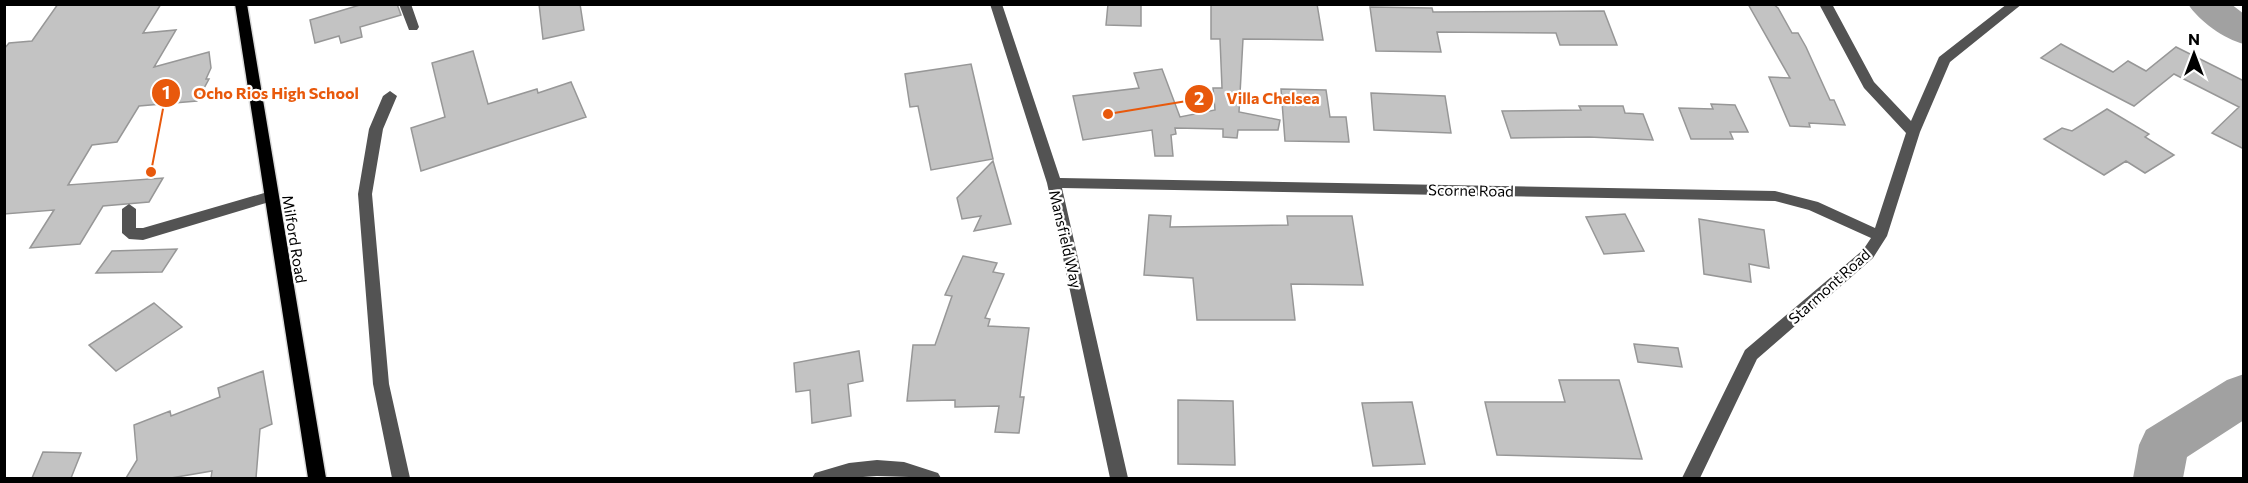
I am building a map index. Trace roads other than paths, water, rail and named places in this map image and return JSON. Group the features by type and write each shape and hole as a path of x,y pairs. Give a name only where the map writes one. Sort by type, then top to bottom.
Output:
{"main road":[{"name":"Milford Road","path":"241,4 317,478"}],"street":[{"path":"405,4 413,27"},
{"name":"Mansfield Way","path":"996,4 1053,183 1119,478"},
{"path":"1825,4 1869,85 1913,132"},
{"name":"Starmont Road","path":"1691,478 1751,355 1868,254 1880,236 1913,132 1944,60 2016,4"},
{"path":"390,96 376,129 365,194 381,384 402,478"},
{"name":"Scorne Road","path":"1053,183 1775,196 1813,206 1880,236"},
{"path":"129,209 129,232 143,234 271,196"},
{"path":"821,478 843,471 875,466 911,470 932,478"}],"waterway":[{"path":"2206,4 2244,32"},
{"path":"2158,478 2164,445 2244,394"}],"place":[{"name":"Villa Chelsea","path":"1108,114"},
{"name":"Ocho Rios High School","path":"151,172"}]}
